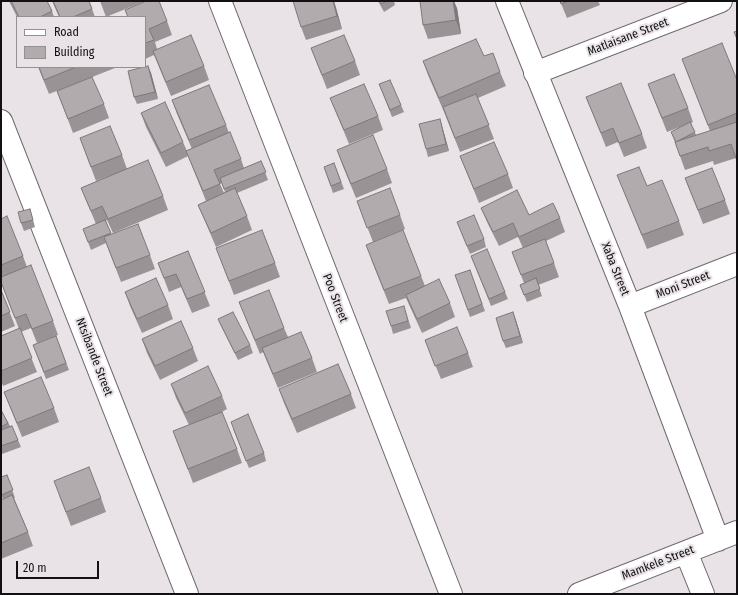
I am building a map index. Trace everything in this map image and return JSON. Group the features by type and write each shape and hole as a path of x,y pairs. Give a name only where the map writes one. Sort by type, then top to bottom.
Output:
{"street":[{"name":"Poo Street","path":"220,1 451,594"},
{"name":"Xaba Street","path":"507,1 630,306 727,536"},
{"name":"Matlaisane Street","path":"536,73 721,1"},
{"name":"Ntsibande Street","path":"1,121 187,594"},
{"name":"Moni Street","path":"630,306 737,264"},
{"name":"Mamkele Street","path":"580,594 727,536"},
{"path":"686,552 703,594"}],"building":[{"path":"11,1 47,1 52,11 42,16 18,16"},
{"path":"53,1 89,1 92,9 75,16 60,16"},
{"path":"146,1 159,1 167,21 149,29 154,40 146,43 146,16 128,16 125,10"},
{"path":"293,1 333,1 337,16 301,27"},
{"path":"379,1 387,1 381,4"},
{"path":"420,1 453,1 456,20 423,25"},
{"path":"560,1 568,1 561,4"},
{"path":"737,31 737,39 734,32"},
{"path":"191,35 204,66 166,82 153,51"},
{"path":"344,35 355,61 322,75 311,48"},
{"path":"476,39 484,56 493,53 500,72 439,98 423,61"},
{"path":"722,43 737,80 737,113 708,125 682,59"},
{"path":"148,66 155,92 134,97 128,71 146,68"},
{"path":"39,68 74,68 44,80"},
{"path":"674,74 688,108 662,118 648,84"},
{"path":"92,77 104,104 68,119 57,91"},
{"path":"390,80 401,105 390,110 379,84"},
{"path":"621,83 642,134 619,143 613,128 601,133 586,97"},
{"path":"364,84 378,116 344,130 330,98"},
{"path":"209,85 226,125 189,140 172,100"},
{"path":"476,94 489,125 455,138 443,107"},
{"path":"165,102 183,142 161,153 141,113"},
{"path":"440,119 446,144 426,149 419,124"},
{"path":"690,122 695,132 676,142 671,132"},
{"path":"737,122 737,161 731,144 709,151 708,147 680,156 675,142"},
{"path":"110,126 122,155 91,167 80,138"},
{"path":"230,132 241,159 214,170 220,184 203,191 186,151"},
{"path":"373,135 387,169 351,184 337,150"},
{"path":"494,142 508,174 474,189 460,156"},
{"path":"148,160 163,196 108,219 102,206 91,211 81,188"},
{"path":"261,161 266,172 224,189 220,178"},
{"path":"334,163 341,182 331,186 324,167"},
{"path":"639,167 647,186 662,180 679,221 642,235 617,175"},
{"path":"712,168 725,200 698,210 685,178"},
{"path":"235,188 247,216 211,233 198,205"},
{"path":"390,188 400,215 367,228 357,201"},
{"path":"517,190 529,215 553,203 560,218 519,237 513,223 493,232 481,208"},
{"path":"30,209 33,220 21,223 18,212"},
{"path":"474,215 484,239 467,246 457,222"},
{"path":"7,216 23,256 1,265 1,219"},
{"path":"105,220 111,233 88,242 83,229"},
{"path":"138,224 150,255 116,268 104,237"},
{"path":"262,230 275,263 229,281 216,248"},
{"path":"403,230 421,276 384,290 366,245"},
{"path":"545,239 554,263 521,275 512,252"},
{"path":"487,249 505,292 489,299 471,256"},
{"path":"188,251 205,292 187,299 176,274 164,278 158,263"},
{"path":"31,265 53,321 32,329 26,314 15,318 1,282 1,277"},
{"path":"470,270 482,304 468,310 455,275"},
{"path":"156,278 168,305 137,319 125,292"},
{"path":"536,278 540,289 524,295 520,285"},
{"path":"439,279 450,303 417,319 406,295"},
{"path":"1,290 10,312 1,316"},
{"path":"269,290 284,328 255,340 239,302"},
{"path":"404,306 408,321 391,326 386,311"},
{"path":"233,312 250,345 235,353 218,319"},
{"path":"513,312 520,336 503,341 496,318"},
{"path":"181,321 193,348 155,366 142,339"},
{"path":"457,327 468,353 435,366 425,340"},
{"path":"20,328 32,358 1,371 1,336"},
{"path":"301,332 312,358 273,374 262,348"},
{"path":"56,336 66,363 44,372 33,345"},
{"path":"338,364 351,394 292,419 279,389"},
{"path":"208,366 222,396 185,413 171,384"},
{"path":"41,377 54,408 17,423 4,392"},
{"path":"1,410 8,423 1,427"},
{"path":"222,412 237,449 188,469 173,431"},
{"path":"248,414 264,453 246,461 231,422"},
{"path":"12,426 18,440 1,446 1,430"},
{"path":"89,467 101,498 66,512 54,481"},
{"path":"7,475 13,490 1,495 1,477"},
{"path":"12,495 28,532 1,543 1,500"}]}
